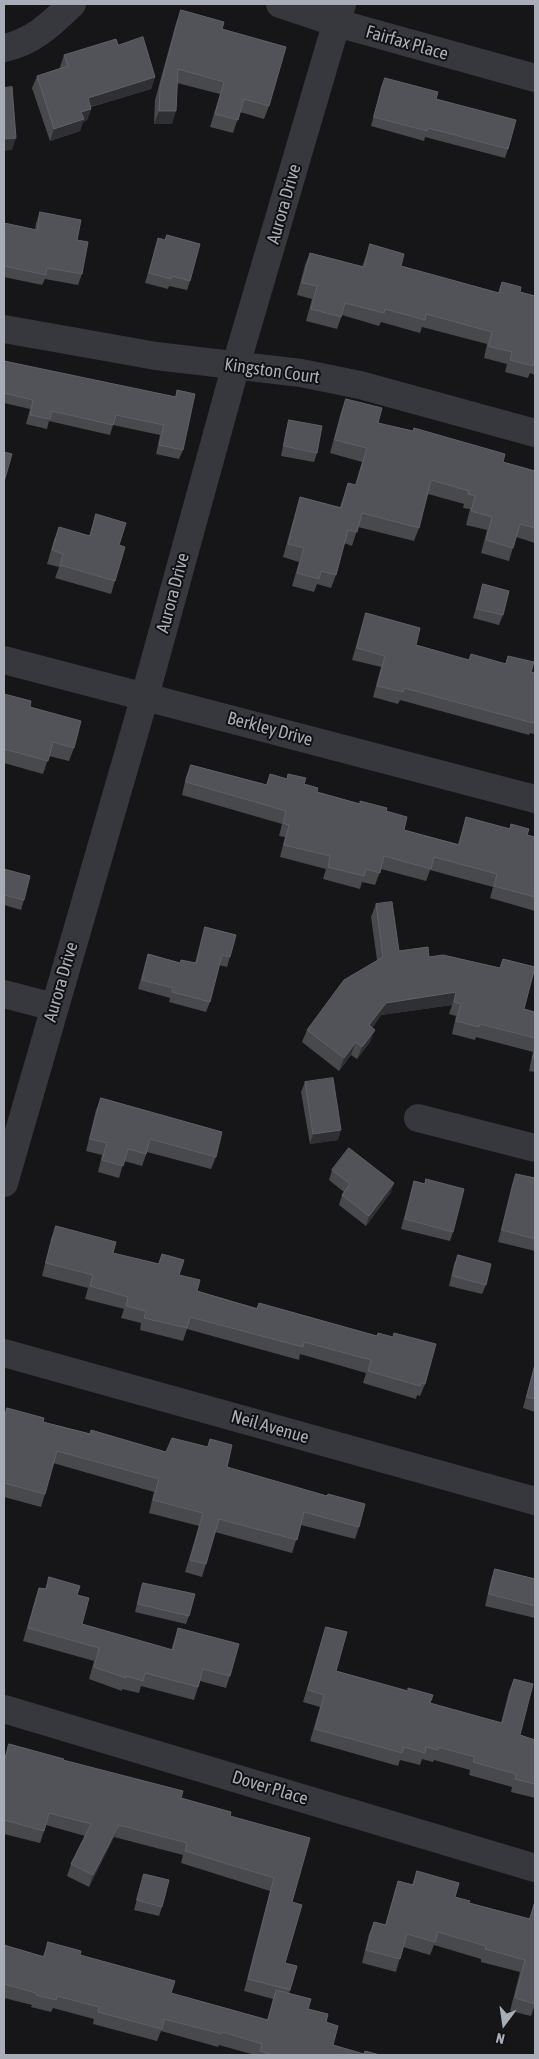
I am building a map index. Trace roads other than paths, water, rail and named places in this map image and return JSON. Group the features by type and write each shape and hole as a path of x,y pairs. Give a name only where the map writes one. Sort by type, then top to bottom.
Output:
{"street":[{"path":"4,48 17,45 37,36 72,4"},
{"name":"Fairfax Place","path":"280,4 340,13 535,78"},
{"name":"Aurora Drive","path":"4,1183 144,696 236,365 340,13"},
{"name":"Kingston Court","path":"4,329 156,356 301,373 360,385 535,433"},
{"name":"Berkley Drive","path":"4,660 535,799"},
{"path":"4,994 54,1007"},
{"path":"418,1118 535,1148"},
{"name":"Neil Avenue","path":"4,1352 535,1501"},
{"name":"Dover Place","path":"4,1709 535,1868"}]}
